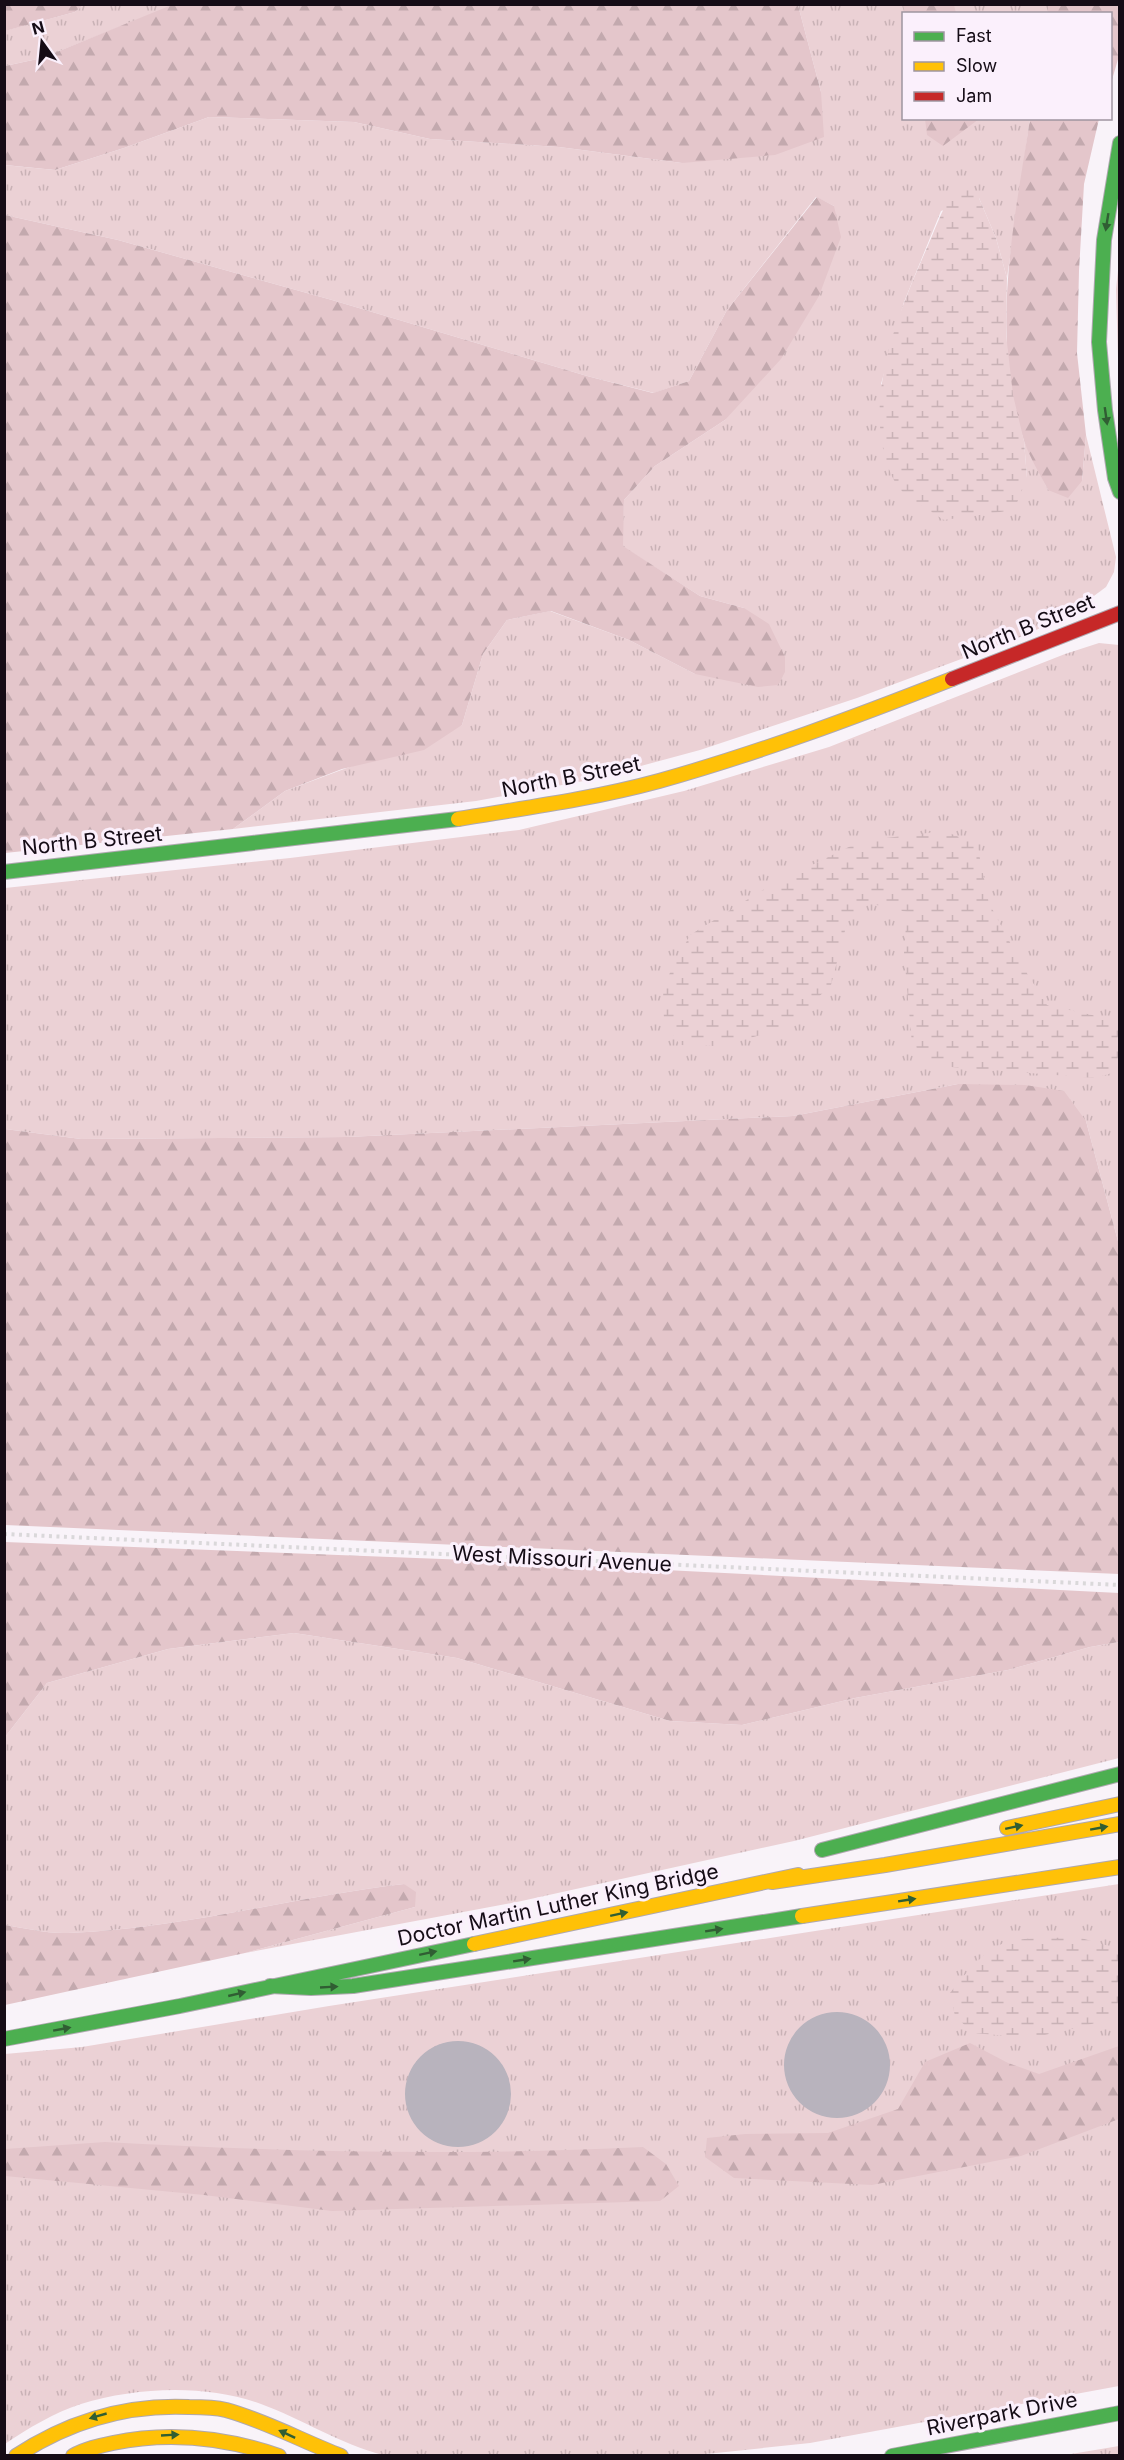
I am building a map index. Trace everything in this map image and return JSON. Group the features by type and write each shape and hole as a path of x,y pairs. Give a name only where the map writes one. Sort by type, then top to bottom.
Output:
{"main road":[{"path":"1119,144 1104,240 1099,342 1105,410 1119,492"},
{"name":"North B Street","path":"4,872 419,825 604,794 733,759 831,727 1119,613"},
{"path":"1119,1774 816,1851 1119,1788"},
{"path":"996,1830 1119,1804"},
{"path":"772,1882 885,1865 1119,1824"},
{"name":"Doctor Martin Luther King Bridge","path":"4,2039 91,2024 772,1882 964,1837"},
{"path":"270,1986 311,1988 352,1986 1119,1867"},
{"path":"16,2456 40,2438 62,2428 115,2411 151,2406 224,2409 341,2456"},
{"name":"Riverpark Drive","path":"892,2456 1119,2413"},
{"path":"73,2456 82,2450 135,2437 182,2434 237,2442 279,2456"},
{"path":"312,2445 325,2456"}],"path":[{"name":"West Missouri Avenue","path":"4,1534 1119,1585"}],"green space":[{"path":"5,4 83,5 75,12 5,31"},
{"path":"174,4 798,5 821,92 824,137 775,155 682,163 559,147 430,139 354,122 209,117 55,170 5,165 5,66 42,58"},
{"path":"83,5 174,5 42,58 5,66 4,31 75,12"},
{"path":"798,5 1048,5 1048,12 902,12 902,120 1030,120 1007,278 996,238 979,198 941,211 904,302 881,384 1027,478 1024,441 1048,490 1082,481 1086,435 1116,557 1114,572 1106,587 1083,604 1031,633 857,698 700,750 589,780 476,801 233,829 285,791 462,725 483,654 507,620 550,611 629,640 695,674 744,608 700,596 622,546 624,500 655,466 725,420 834,206 816,197 727,310 689,381 654,393 587,376 332,300 118,240 5,215 4,165 55,170 209,117 354,122 430,139 559,147 682,163 821,92"},
{"path":"903,5 954,5 956,12 905,12"},
{"path":"1048,5 1119,5 1119,56 1112,80 1112,12 1048,12"},
{"path":"925,120 978,120 943,146 927,135"},
{"path":"1030,120 1099,120 1084,184 1079,271 1077,353 1086,435 1082,481 1068,498 1048,490 1024,441 1014,401 1008,361 1006,321 1017,199"},
{"path":"968,188 979,198 996,238 1007,278 1006,334 1013,395 1024,441 1027,478 1014,510 944,520 910,498 896,484 885,456 880,427 880,397 893,335 914,277 953,192"},
{"path":"817,197 834,206 841,237 819,296 781,359 725,420 655,466 624,500 623,546 700,596 744,608 769,624 785,657 785,672 778,685 758,687 695,674 629,640 551,611 507,620 483,654 462,725 424,750 342,769 285,791 233,829 5,853 5,215 118,240 332,300 587,376 653,393 689,381 727,310"},
{"path":"1119,261 1119,394 1116,289"},
{"path":"1099,643 1119,645 1119,1245 1086,1121 958,1084 793,1116 347,1137 81,1139 5,1129 5,888 290,858 519,830 684,791 829,747 1065,654"},
{"path":"944,831 977,844 989,903 1023,967 1047,1005 1119,1021 1119,1071 1095,1078 938,1066 912,1044 904,953 907,912 868,903 848,919 831,985 805,1010 775,1031 721,1046 680,1045 664,1021 663,986 690,935 771,885 861,841"},
{"path":"958,1084 1025,1085 1064,1091 1086,1121 1119,1245 1119,1574 5,1525 5,1129 81,1139 347,1137 793,1116"},
{"path":"5,1542 468,1560 1119,1593 1119,1642 1090,1647 1008,1670 855,1698 742,1725 670,1721 457,1658 294,1633 168,1649 47,1683 5,1737"},
{"path":"294,1633 457,1658 670,1721 742,1725 855,1698 1008,1670 1090,1647 1119,1642 1119,1758 794,1841 517,1902 245,1953 415,1907 404,1884 194,1919 110,1930 60,1933 5,1925 5,1737 47,1683 168,1649"},
{"path":"404,1884 416,1892 415,1907 245,1953 5,2005 5,1925 60,1933 110,1930 194,1919"},
{"path":"1119,1884 1119,2386 810,2443 694,2455 383,2455 336,2438 261,2404 218,2393 171,2390 125,2394 81,2404 42,2421 5,2444 5,2054 82,2047 329,2006"},
{"path":"1081,1938 1119,1949 1119,2010 1100,2022 1032,2038 973,2033 955,2016 950,1993 977,1961 997,1946 1026,1939"},
{"path":"970,2043 1008,2063 1039,2074 1119,2046 1119,2119 1021,2156 872,2185 734,2178 705,2157 707,2138 745,2134 828,2133 898,2109 925,2062"},
{"path":"105,2142 374,2152 643,2147 666,2164 679,2186 660,2201 332,2211 204,2195 5,2176 5,2149"},
{"path":"1119,2446 1119,2455 1065,2455"}],"building":[{"path":"837,2012 857,2016 874,2028 886,2045 890,2065 886,2085 874,2102 857,2114 837,2118 817,2114 800,2102 788,2085 784,2065 788,2045 800,2028 817,2016"},
{"path":"458,2041 478,2045 495,2057 507,2074 511,2094 507,2114 495,2131 478,2143 458,2147 438,2143 421,2131 409,2114 405,2094 409,2074 421,2057 438,2045"}],"traffic: fast":[{"path":"1120,143 1104,240 1099,342 1105,410 1115,478 1120,492"},
{"path":"4,872 458,819"},
{"path":"822,1850 1120,1774"},
{"path":"270,1986 311,1988 353,1986 802,1916"},
{"path":"4,2039 180,2006 474,1944"},
{"path":"892,2456 1120,2413"}],"traffic: slow":[{"path":"458,819 584,798 659,781 807,734 952,679"},
{"path":"1007,1828 1120,1804"},
{"path":"772,1882 885,1865 1120,1824"},
{"path":"802,1916 1120,1867"},
{"path":"474,1944 798,1875"},
{"path":"16,2456 56,2433 98,2417 142,2408 165,2407 208,2407 226,2410 270,2425 341,2456"},
{"path":"73,2456 113,2443 155,2437 217,2440 279,2456"}],"traffic: jam":[{"path":"952,679 1120,613"}]}
